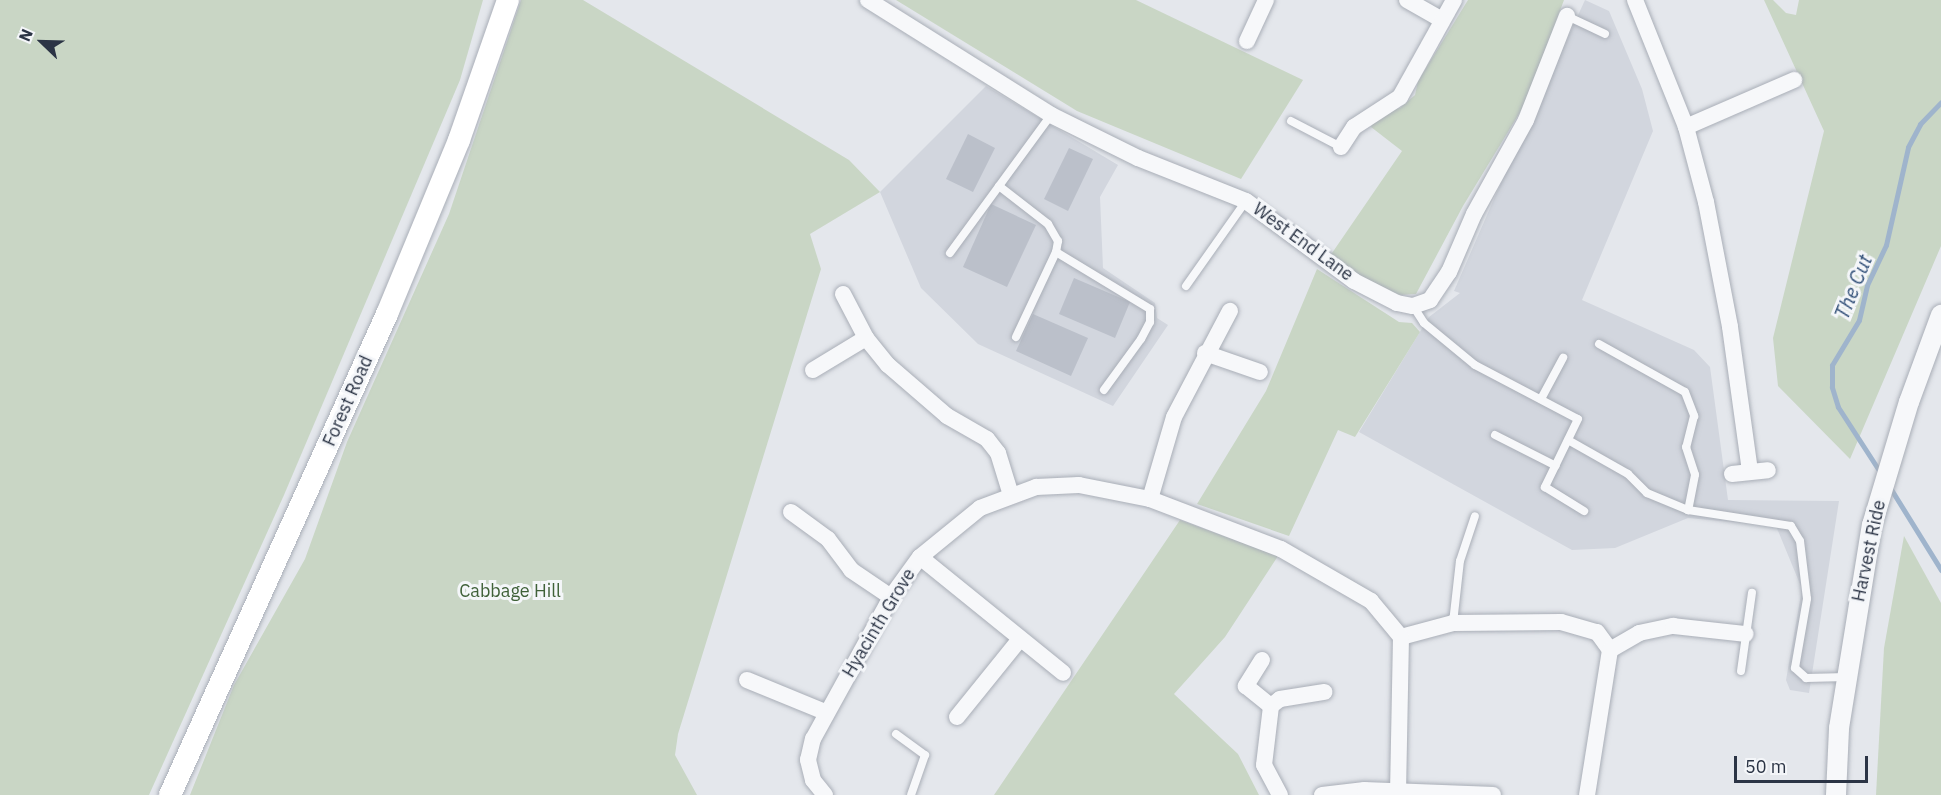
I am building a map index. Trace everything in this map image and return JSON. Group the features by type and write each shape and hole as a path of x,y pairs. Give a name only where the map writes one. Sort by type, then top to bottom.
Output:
{"main road":[{"name":"Forest Road","path":"170,795 387,314 459,140 508,0"}],"street":[{"name":"West End Lane","path":"868,0 1051,115 1138,158 1246,201 1354,280 1397,303 1413,306"},
{"path":"1247,41 1266,0"},
{"path":"1407,0 1442,20"},
{"path":"1341,147 1354,128 1373,111 1400,97 1454,0"},
{"path":"1635,0 1686,127 1706,202 1730,327 1749,472"},
{"path":"1413,306 1430,300 1449,272 1474,214 1526,120 1566,16"},
{"path":"1686,127 1794,80"},
{"path":"843,294 866,338 888,365 947,416 987,439 998,453 1011,495"},
{"path":"1150,499 1174,417 1205,353 1230,311"},
{"name":"Harvest Ride","path":"1836,795 1839,728 1882,487 1909,402 1941,315"},
{"path":"813,370 866,338"},
{"path":"1205,353 1260,372"},
{"path":"1732,474 1768,470"},
{"name":"Hyacinth Grove","path":"825,795 813,780 808,759 825,712 891,597 921,556 981,508 1036,487 1079,485 1150,499 1281,549 1351,587 1371,601 1401,637"},
{"path":"791,512 828,539 851,570 891,597"},
{"path":"921,556 1063,673"},
{"path":"1398,792 1401,637 1453,623 1561,622 1597,632 1610,650 1587,795"},
{"path":"1610,650 1639,633 1673,626 1746,634"},
{"path":"957,717 1020,639"},
{"path":"1262,660 1246,686 1271,706"},
{"path":"747,680 825,712"},
{"path":"1280,795 1264,765 1271,706 1280,699 1324,692"},
{"path":"1322,795 1338,791 1492,795"}],"lane":[{"path":"1566,16 1605,34"},
{"path":"950,254 1051,115"},
{"path":"1291,121 1341,147"},
{"path":"999,186 1052,228 1058,241 1056,252 1016,337"},
{"path":"1186,286 1246,201"},
{"path":"1056,252 1150,309 1150,322 1141,339 1104,390"},
{"path":"1413,306 1424,323 1475,365 1578,419 1545,487 1584,511"},
{"path":"1599,344 1684,392 1694,416 1686,447 1695,475 1688,510"},
{"path":"1541,399 1563,357"},
{"path":"1496,435 1556,466"},
{"path":"1568,440 1628,474 1647,493 1688,510 1791,526 1800,541 1807,599 1795,668 1806,678 1847,676"},
{"path":"1453,623 1460,561 1475,516"},
{"path":"1742,671 1752,593"},
{"path":"896,734 926,755 911,795"}],"shaded area":[{"path":"1585,0 1609,11 1642,89 1653,131 1582,300 1694,350 1710,367 1728,500 1839,501 1809,693 1790,690 1786,680 1802,589 1776,526 1688,518 1615,548 1572,550 1359,432 1429,317 1460,293 1454,291"},
{"path":"986,86 1118,165 1100,197 1103,268 1155,303 1157,318 1168,325 1113,406 978,344 921,288 880,192"}],"green space":[{"path":"0,0 483,0 460,80 284,495 149,795 0,795"},
{"name":"Cabbage Hill","path":"521,0 583,0 849,160 880,192 810,234 821,269 678,734 675,755 697,795 190,795 234,685 305,559 347,442 449,214"},
{"path":"896,0 1136,0 1303,80 1241,179 1077,111"},
{"path":"1468,0 1564,0 1525,104 1463,206 1416,294 1400,295 1380,288 1330,256 1402,151 1371,127 1375,116 1400,108 1415,95 1418,81"},
{"path":"1764,0 1773,0 1786,13 1796,15 1799,0 1941,0 1941,246 1850,459 1778,386 1773,338 1824,131"},
{"path":"1317,269 1399,322 1412,323 1420,332 1355,437 1338,430 1289,536 1197,504 1266,391"},
{"path":"1180,520 1278,556 1225,637 1174,694 1238,754 1259,795 994,795"},
{"path":"1904,536 1941,603 1941,795 1876,795 1884,648"}],"building":[{"path":"968,134 995,148 973,192 946,179"},
{"path":"1069,148 1093,159 1068,211 1044,199"},
{"path":"991,204 1036,225 1007,287 963,267"},
{"path":"1074,278 1130,302 1115,338 1059,314"},
{"path":"1033,314 1088,338 1071,376 1016,351"}],"waterway":[{"name":"The Cut","path":"1882,475 1838,407 1832,387 1832,365 1859,320 1867,285 1886,245 1908,147 1920,124 1941,102"},
{"name":"The Cut","path":"1889,486 1941,570"}]}
